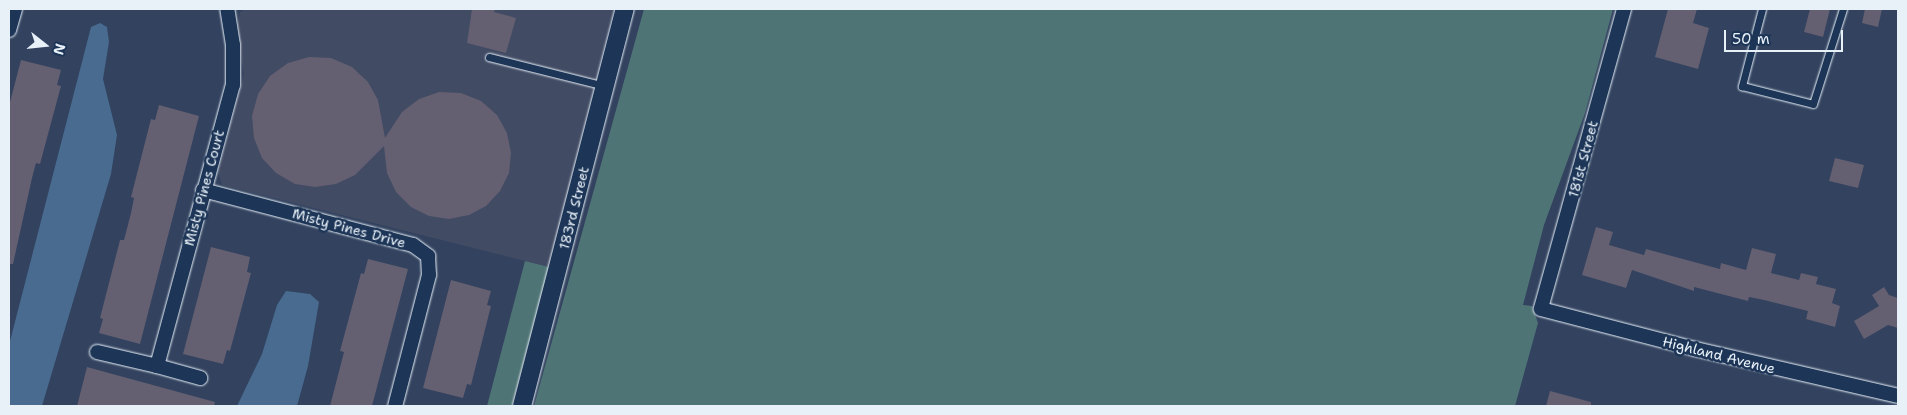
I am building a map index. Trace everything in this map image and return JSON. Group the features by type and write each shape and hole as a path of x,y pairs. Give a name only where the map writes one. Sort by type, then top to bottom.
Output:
{"street":[{"path":"9,30 15,9"},
{"name":"Misty Pines Court","path":"157,366 203,190 233,85 233,45 227,9"},
{"name":"183rd Street","path":"522,406 625,9"},
{"name":"181st Street","path":"1541,309 1624,9"},
{"name":"Misty Pines Drive","path":"203,190 413,245 428,256 429,275 395,406"},
{"name":"Highland Avenue","path":"1541,309 1695,349 1898,396"},
{"path":"97,352 200,378"}],"lane":[{"path":"1762,9 1742,86 1813,104 1825,61 1834,45 1843,9"},
{"path":"489,57 605,86"}],"shaded area":[{"path":"246,9 614,9 549,267 222,185 218,172 244,74 236,32 240,12"},
{"path":"100,23 107,27 109,42 103,79 117,135 111,174 42,406 9,406 9,345 91,27"},
{"path":"286,291 310,294 319,302 308,366 297,406 237,406 262,354 277,305"}],"green space":[{"path":"644,9 1613,9 1585,113 1544,225 1523,305 1532,306 1538,323 1515,406 534,406"},
{"path":"525,261 549,267 512,406 487,406"}],"building":[{"path":"472,9 495,9 494,12 516,18 506,53 467,43"},
{"path":"1668,9 1697,9 1693,23 1709,28 1698,69 1655,57"},
{"path":"1810,9 1830,9 1823,37 1804,32"},
{"path":"1865,9 1882,9 1878,27 1862,23"},
{"path":"309,57 331,58 352,67 368,82 378,100 385,138 402,112 419,99 439,92 461,93 481,101 497,115 507,133 511,153 509,173 500,191 486,206 469,215 449,219 429,216 411,207 396,192 387,173 384,146 355,175 336,184 315,187 295,184 276,173 262,158 254,138 252,116 258,94 270,76 288,63"},
{"path":"21,60 61,70 57,85 61,86 40,164 36,163 13,264 9,264 9,106"},
{"path":"159,105 199,116 140,344 99,333 103,319 100,318 120,240 124,240 131,213 134,198 131,197 151,119 155,120"},
{"path":"1835,158 1864,165 1858,188 1829,181"},
{"path":"1596,227 1613,232 1609,245 1644,255 1646,249 1720,269 1721,263 1746,270 1752,248 1776,254 1771,273 1799,280 1801,273 1818,277 1816,284 1836,289 1832,303 1840,306 1835,327 1806,319 1808,311 1749,297 1748,301 1694,287 1694,291 1632,270 1626,288 1582,275"},
{"path":"211,247 250,257 247,272 251,273 230,351 227,350 223,364 183,354"},
{"path":"368,259 408,269 372,406 330,406 344,352 340,351 361,273 364,274"},
{"path":"451,280 491,291 487,305 491,306 471,385 467,384 463,398 423,388"},
{"path":"1884,287 1889,295 1898,298 1898,328 1888,325 1864,339 1854,321 1879,306 1872,295"},
{"path":"87,367 215,402 214,406 77,406"},
{"path":"1550,391 1591,402 1591,406 1546,406"}]}
